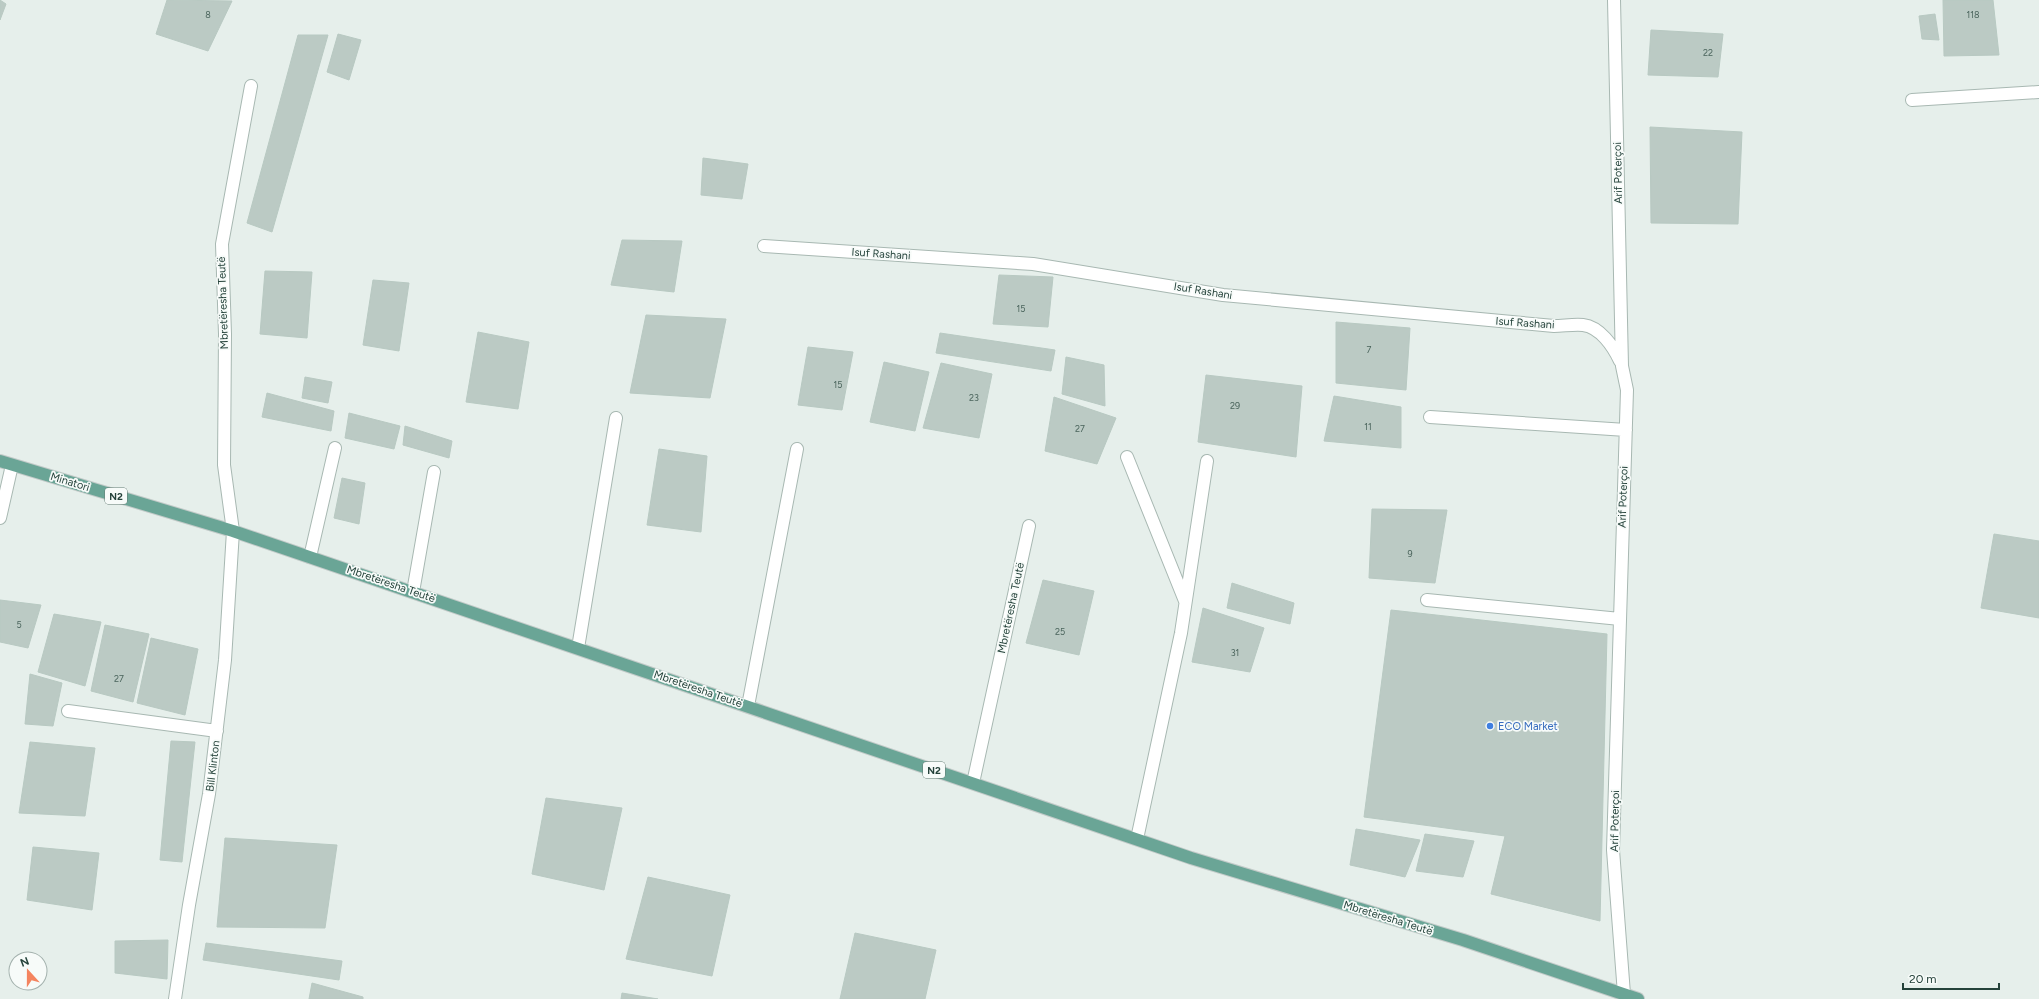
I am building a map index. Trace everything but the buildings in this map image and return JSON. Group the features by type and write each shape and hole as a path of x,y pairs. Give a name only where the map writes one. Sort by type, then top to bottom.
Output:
{"main road":[{"name":"Minatori","path":"0,461 232,531"},
{"name":"Mbretëresha Teutë","path":"232,531 1190,858 1463,940 1638,999"}],"street":[{"name":"Arif Poterçoi","path":"1614,0 1622,366 1627,390 1613,850 1624,994"},
{"name":"Mbretëresha Teutë","path":"232,531 224,465 225,334 222,244 252,86"},
{"path":"1912,100 2039,92"},
{"name":"Isuf Rashani","path":"764,246 1033,264 1223,295 1554,326 1584,325 1602,334 1614,348 1622,366"},
{"path":"1430,416 1626,430"},
{"path":"578,648 616,418"},
{"path":"310,557 335,448"},
{"path":"748,706 797,449"},
{"path":"1127,457 1186,602"},
{"path":"1137,839 1181,633 1207,461"},
{"path":"0,518 12,465"},
{"path":"413,592 434,472"},
{"name":"Mbretëresha Teutë","path":"973,783 1029,526"},
{"name":"Bill Klinton","path":"175,999 189,905 209,794 217,731 225,660 232,531"},
{"path":"1428,600 1620,619"},
{"path":"68,711 217,731"}],"place":[{"name":"ECO Market","path":"1490,726"}]}
